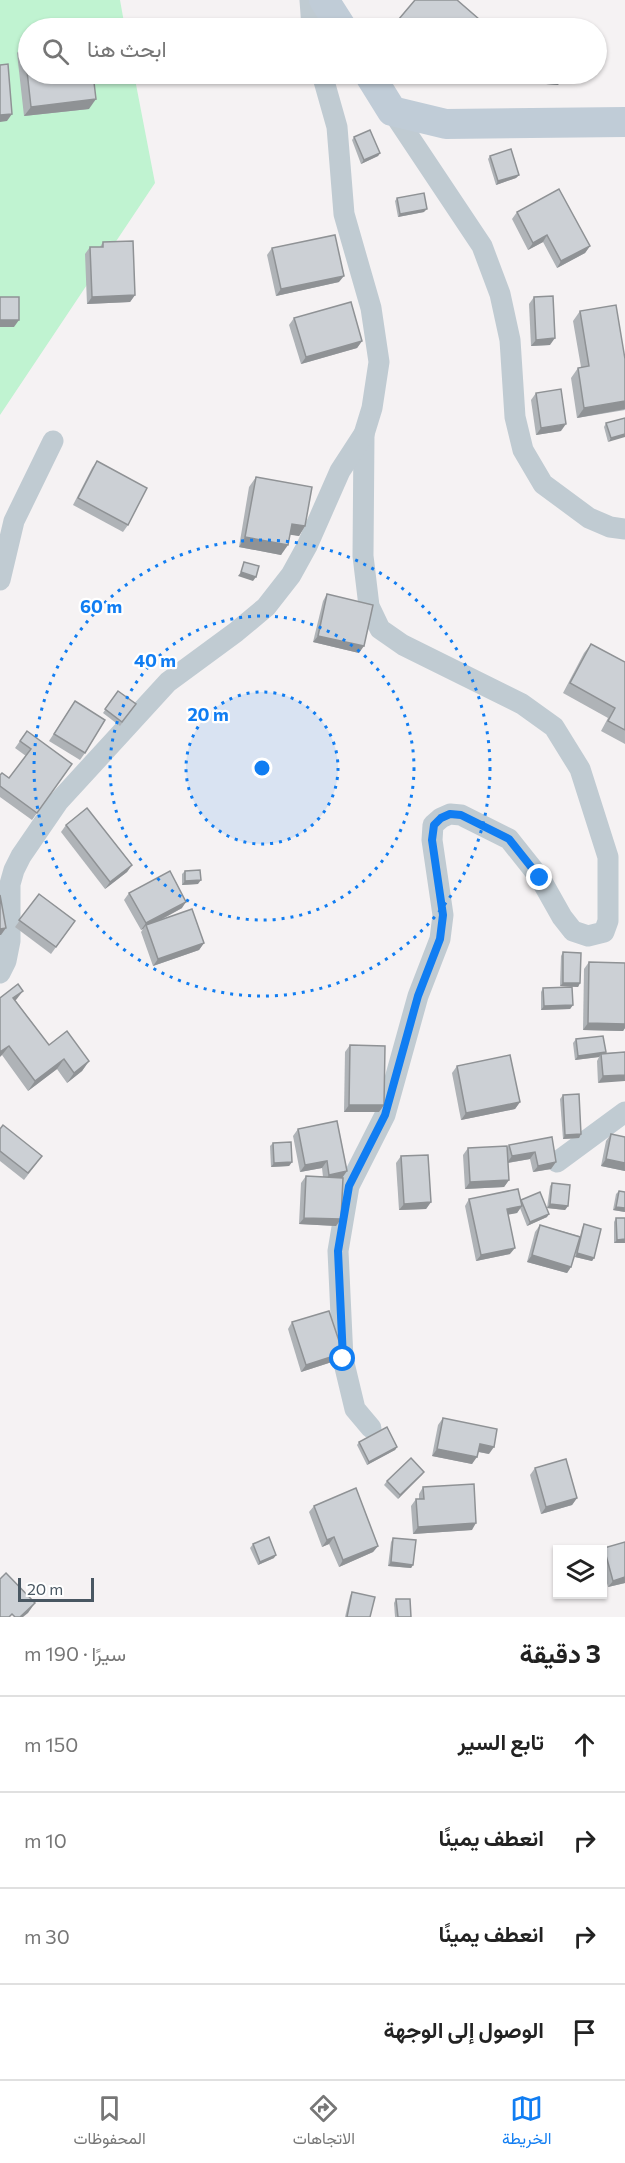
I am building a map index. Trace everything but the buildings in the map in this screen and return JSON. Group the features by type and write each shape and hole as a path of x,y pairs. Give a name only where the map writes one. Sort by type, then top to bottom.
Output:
{"street":[{"path":"310,0 311,18"},
{"path":"324,0 336,18"},
{"path":"0,973 6,961 10,941 10,884 21,856 58,802 168,682 266,607 291,575 307,546 340,471 364,434 372,408 379,362 371,308 344,214 337,127 325,84"},
{"path":"375,84 482,246 500,294 510,340 515,417 523,450 543,484 589,518 625,529"},
{"path":"392,111 446,124 625,122"},
{"path":"364,434 363,556 369,606 380,629 403,645 522,704 554,727 580,769 608,857 608,921 604,932 588,936 573,931 562,917 540,878 509,839 461,815 450,814 441,818 434,825 432,840 443,915 440,939 418,996 385,1115 349,1186 338,1251 343,1359 355,1409 371,1428"},
{"path":"0,580 14,521 53,441"},
{"path":"556,1162 625,1112"}],"green space":[{"path":"0,0 120,0 123,18 18,18 18,84 136,84 155,183 0,415"}],"route":[{"path":"343,1359 338,1251 349,1186 385,1115 418,996 440,939 443,915 432,840 434,825 441,818 450,814 461,815 509,839 540,878"}]}
